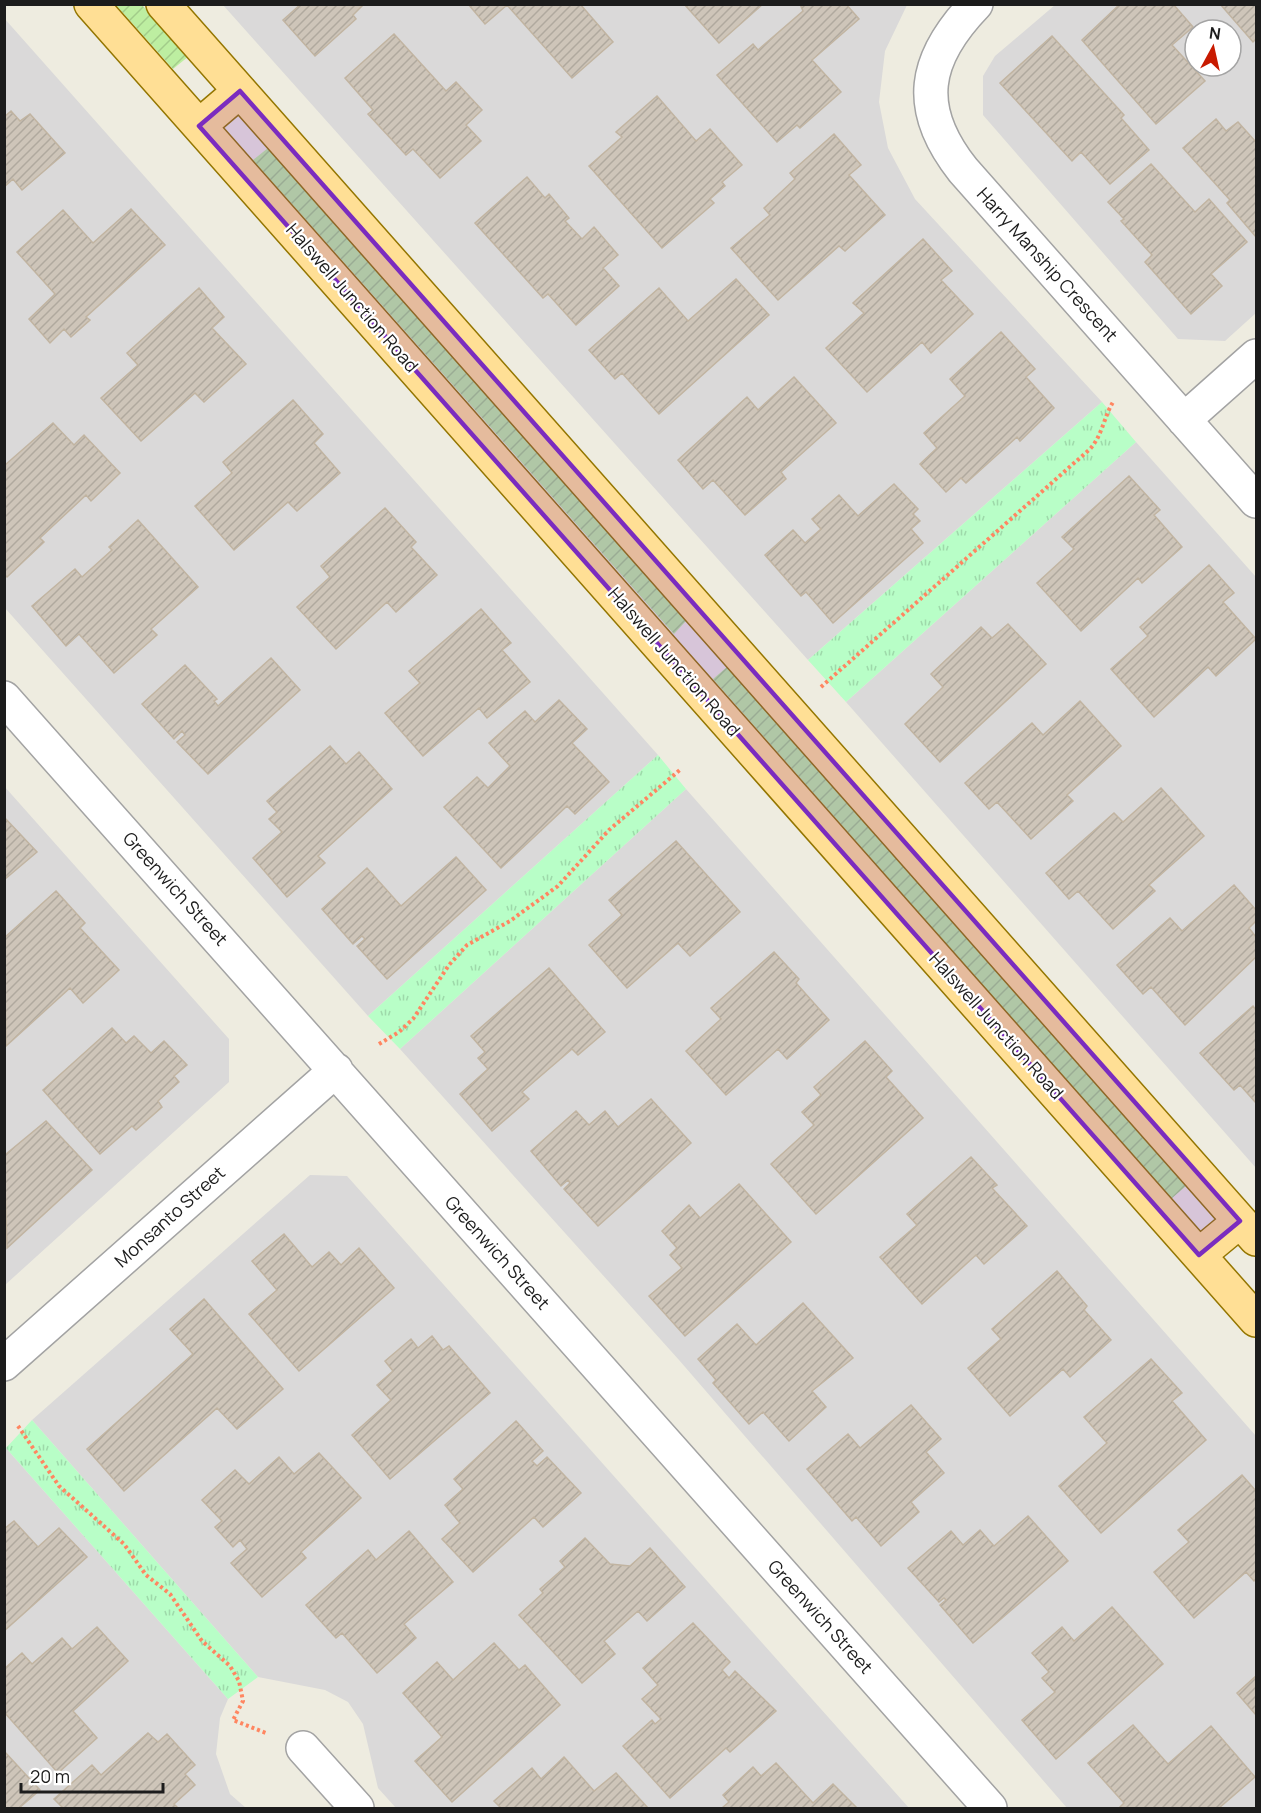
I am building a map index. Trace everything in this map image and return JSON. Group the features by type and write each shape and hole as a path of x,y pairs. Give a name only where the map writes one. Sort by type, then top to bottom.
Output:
{"main road":[{"name":"Halswell Junction Road","path":"90,4 1257,1320"},
{"path":"163,4 1248,1230 1199,1256"},
{"path":"199,126 240,91"}],"street":[{"name":"Harry Manship Crescent","path":"976,4 952,29 937,57 932,84 932,101 940,136 963,170 1257,501"},
{"path":"1185,420 1257,356"},
{"name":"Greenwich Street","path":"4,698 990,1809"},
{"name":"Monsanto Street","path":"4,1365 336,1070"},
{"path":"303,1748 357,1809"}],"path":[{"path":"817,691 1090,449 1097,442 1104,417 1113,401"},
{"path":"379,1044 399,1032 413,1019 449,965 467,945 510,921 558,886 609,830 681,769"},
{"path":"18,1426 64,1492 124,1544 146,1575 170,1594 202,1641 230,1666 239,1682 243,1701 233,1720 303,1748"}],"highlighted area":[{"path":"240,91 1240,1221 1199,1255 199,126"}],"shaded area":[{"path":"223,5 907,5 885,51 879,102 888,148 915,199 1102,402 808,660"},
{"path":"1055,5 1256,5 1256,313 1225,341 1178,339 983,115 983,76 995,56"},
{"path":"4,18 658,755 368,1016 5,608"},
{"path":"1136,442 1256,577 1256,1168 846,702"},
{"path":"4,786 229,1039 229,1082 5,1285"},
{"path":"686,789 1256,1436 1256,1808 1067,1808 679,1360 400,1049"},
{"path":"310,1175 347,1176 909,1808 396,1808 378,1788 363,1724 348,1702 325,1690 258,1677 32,1420"},
{"path":"6,1448 228,1699 220,1718 216,1754 230,1794 246,1808 5,1808"}],"green space":[{"path":"116,5 142,5 189,56 173,69"},
{"path":"268,148 686,621 674,634 253,160"},
{"path":"1102,402 1136,442 846,702 808,660"},
{"path":"727,667 779,723 1186,1186 1171,1199 713,679"},
{"path":"658,755 686,789 400,1049 368,1016"},
{"path":"32,1420 258,1677 228,1699 6,1448"}],"building":[{"path":"301,4 364,4 353,15 356,19 315,56 283,20"},
{"path":"468,4 580,4 613,42 572,78 507,5 485,24"},
{"path":"684,4 763,4 719,43"},
{"path":"800,4 846,4 859,19 812,60 841,92 800,128 797,125 777,142 717,75 753,44 758,50 803,11"},
{"path":"1120,4 1173,4 1185,18 1183,18 1183,36 1172,45 1183,57 1183,78 1202,78 1205,81 1156,124 1082,40"},
{"path":"1220,4 1256,4 1256,39 1253,42 1243,30 1243,18 1232,18"},
{"path":"394,34 446,91 456,82 482,110 466,125 481,141 440,178 413,149 406,155 368,114 373,110 345,78"},
{"path":"1052,36 1124,115 1121,118 1149,150 1110,184 1081,152 1072,161 1000,83"},
{"path":"657,96 696,141 710,129 742,165 722,182 725,186 710,199 714,203 662,248 589,166 622,137 616,132"},
{"path":"11,111 20,121 30,114 65,153 22,190 13,179 4,187 4,117"},
{"path":"1216,119 1226,131 1238,122 1256,142 1256,237 1227,203 1230,200 1183,148"},
{"path":"834,134 861,165 849,175 885,215 845,251 839,246 778,300 731,248 770,215 764,208 795,179 790,173"},
{"path":"1151,164 1195,212 1209,199 1247,242 1211,274 1222,286 1191,314 1145,262 1152,255 1121,221 1124,219 1108,202"},
{"path":"527,177 545,198 549,194 569,218 565,221 582,239 594,227 618,255 603,268 619,286 576,325 548,294 543,298 475,223"},
{"path":"131,209 165,245 86,317 90,320 71,337 64,329 50,343 29,319 55,294 17,252 63,210 93,243"},
{"path":"923,239 952,271 941,280 973,314 931,353 922,342 867,392 826,348 864,313 853,303"},
{"path":"736,279 769,315 659,414 622,373 615,379 589,350 659,288 688,321"},
{"path":"199,288 224,317 212,328 246,364 204,402 195,393 141,441 101,398 138,365 127,353"},
{"path":"1001,332 1035,369 1026,377 1054,408 1020,441 1017,437 966,483 961,478 946,492 920,464 937,448 924,433 965,396 950,379"},
{"path":"794,377 836,423 781,472 786,479 745,515 713,480 703,489 678,460 747,397 758,410"},
{"path":"293,400 323,434 314,443 340,473 297,511 288,502 234,550 195,506 232,473 223,462"},
{"path":"53,423 74,445 84,435 120,473 91,501 86,495 40,538 44,542 7,577 4,574 5,465"},
{"path":"1129,476 1160,510 1154,515 1182,547 1142,583 1138,578 1081,631 1037,583 1074,549 1062,537"},
{"path":"894,484 918,509 913,514 920,521 911,529 923,543 833,623 806,592 801,596 765,555 793,530 805,543 821,529 812,519 839,495 858,516"},
{"path":"385,508 416,542 411,547 437,575 396,612 387,602 336,649 297,607 330,577 321,566"},
{"path":"138,520 198,587 151,629 157,635 114,673 79,634 66,646 32,606 75,569 82,577 112,550 109,547"},
{"path":"1209,565 1234,593 1223,602 1256,639 1216,676 1208,667 1154,717 1111,669 1148,636 1140,627"},
{"path":"481,609 511,643 502,650 530,682 487,718 479,708 423,756 385,713 420,683 409,671"},
{"path":"1008,624 1046,664 940,762 905,724 943,687 931,674 981,627 992,638"},
{"path":"271,658 300,690 208,774 177,742 185,735 182,731 174,739 142,704 185,665 217,699 214,701 218,706"},
{"path":"559,700 587,729 572,743 609,782 575,814 567,806 501,868 444,807 477,777 488,788 510,766 489,743 525,711 535,722"},
{"path":"1080,701 1121,746 1067,795 1073,801 1031,839 997,802 989,809 965,783 1032,723 1043,735"},
{"path":"330,746 346,764 359,752 392,789 318,856 325,863 287,897 253,858 282,832 269,819 277,812 267,801"},
{"path":"1161,788 1204,836 1149,885 1155,891 1113,929 1078,891 1069,899 1046,873 1114,813 1123,822"},
{"path":"4,817 37,852 4,880"},
{"path":"676,841 740,912 690,956 678,943 627,988 589,945 622,915 609,900"},
{"path":"456,857 486,890 387,979 357,946 365,939 362,936 353,944 322,909 367,868 401,906"},
{"path":"1234,885 1256,910 1256,921 1249,928 1256,937 1256,957 1185,1025 1151,987 1143,994 1117,965 1170,918 1182,931"},
{"path":"56,891 85,923 80,928 119,970 83,1003 70,988 6,1046 4,938"},
{"path":"774,952 799,979 796,983 829,1020 787,1059 778,1049 726,1095 686,1051 721,1019 711,1008"},
{"path":"549,968 605,1032 578,1055 572,1049 522,1092 529,1099 492,1131 460,1094 488,1069 478,1058 485,1052 471,1036"},
{"path":"1253,1006 1256,1010 1256,1103 1240,1085 1234,1090 1200,1053"},
{"path":"112,1028 126,1043 134,1036 151,1053 164,1041 187,1065 174,1076 179,1082 158,1101 162,1107 136,1130 132,1126 100,1154 43,1090"},
{"path":"865,1041 892,1071 886,1077 923,1118 816,1214 771,1164 814,1125 802,1112 821,1095 814,1087"},
{"path":"651,1099 691,1143 598,1226 564,1189 570,1183 568,1180 561,1186 531,1151 576,1111 589,1125 605,1111 618,1127"},
{"path":"46,1121 92,1170 7,1248 4,1152 6,1154"},
{"path":"971,1157 997,1185 992,1188 1027,1226 984,1264 976,1255 922,1304 880,1257 917,1225 907,1214"},
{"path":"739,1184 791,1242 685,1336 649,1296 682,1268 670,1255 677,1248 662,1231 689,1205 700,1218"},
{"path":"284,1234 312,1267 329,1252 341,1265 359,1248 394,1288 299,1371 249,1314 277,1290 252,1261"},
{"path":"1057,1271 1087,1306 1084,1310 1111,1340 1070,1377 1063,1369 1010,1416 968,1368 1001,1339 992,1329"},
{"path":"204,1299 283,1389 237,1429 217,1408 124,1491 87,1449 193,1354 170,1329"},
{"path":"803,1303 853,1358 812,1391 826,1407 789,1441 763,1412 749,1424 713,1383 716,1380 698,1359 737,1324 756,1345"},
{"path":"432,1336 443,1350 449,1346 490,1393 390,1479 352,1435 391,1400 377,1385 393,1371 385,1361 411,1339 418,1348"},
{"path":"1151,1359 1182,1393 1172,1401 1206,1440 1101,1533 1059,1486 1107,1443 1084,1417"},
{"path":"911,1405 941,1439 926,1452 944,1473 911,1502 919,1512 881,1546 856,1517 852,1521 807,1469 848,1434 860,1448"},
{"path":"516,1421 543,1451 532,1461 537,1466 547,1457 581,1493 543,1527 534,1517 473,1572 442,1539 460,1523 445,1505 463,1489 454,1479"},
{"path":"319,1453 361,1498 301,1552 306,1558 262,1597 231,1563 247,1549 240,1540 233,1547 215,1527 222,1521 202,1500 235,1470 249,1484 279,1457 294,1474"},
{"path":"1242,1475 1256,1491 1256,1579 1254,1581 1246,1572 1194,1618 1154,1572 1189,1542 1178,1530"},
{"path":"1028,1516 1068,1561 973,1643 940,1605 946,1600 944,1598 939,1602 908,1568 951,1531 963,1545 980,1530 994,1546"},
{"path":"14,1521 38,1547 59,1528 87,1557 4,1631 4,1529"},
{"path":"409,1531 453,1582 404,1624 416,1638 377,1673 342,1633 336,1638 306,1605 368,1550 376,1560"},
{"path":"585,1538 610,1564 630,1566 650,1548 685,1587 647,1621 638,1611 604,1641 615,1654 582,1683 519,1615 543,1593 540,1589 565,1567 560,1561"},
{"path":"1112,1607 1163,1664 1056,1759 1022,1720 1055,1692 1042,1678 1049,1672 1032,1653 1062,1627 1074,1641"},
{"path":"693,1623 730,1662 722,1670 729,1678 735,1671 776,1711 730,1752 726,1748 670,1798 623,1746 652,1720 655,1724 661,1719 642,1699 658,1685 643,1668"},
{"path":"97,1627 128,1661 73,1711 97,1738 58,1773 4,1712 4,1669 22,1653 32,1664 62,1638 72,1649"},
{"path":"494,1643 519,1670 525,1665 560,1705 452,1802 415,1761 442,1737 403,1693 437,1662 453,1680"},
{"path":"1256,1676 1256,1715 1237,1693"},
{"path":"1133,1725 1168,1764 1211,1726 1255,1777 1219,1808 1119,1808 1124,1803 1088,1763"},
{"path":"148,1733 158,1742 167,1734 195,1765 185,1774 195,1785 174,1804 177,1807 63,1808 54,1799 92,1765 101,1775"},
{"path":"4,1751 40,1790 19,1808 4,1808"},
{"path":"564,1757 594,1791 616,1773 648,1808 501,1808 494,1801 532,1768 541,1779"},
{"path":"776,1763 813,1803 833,1784 857,1808 722,1808 729,1802 723,1795 753,1767 761,1776"}]}
